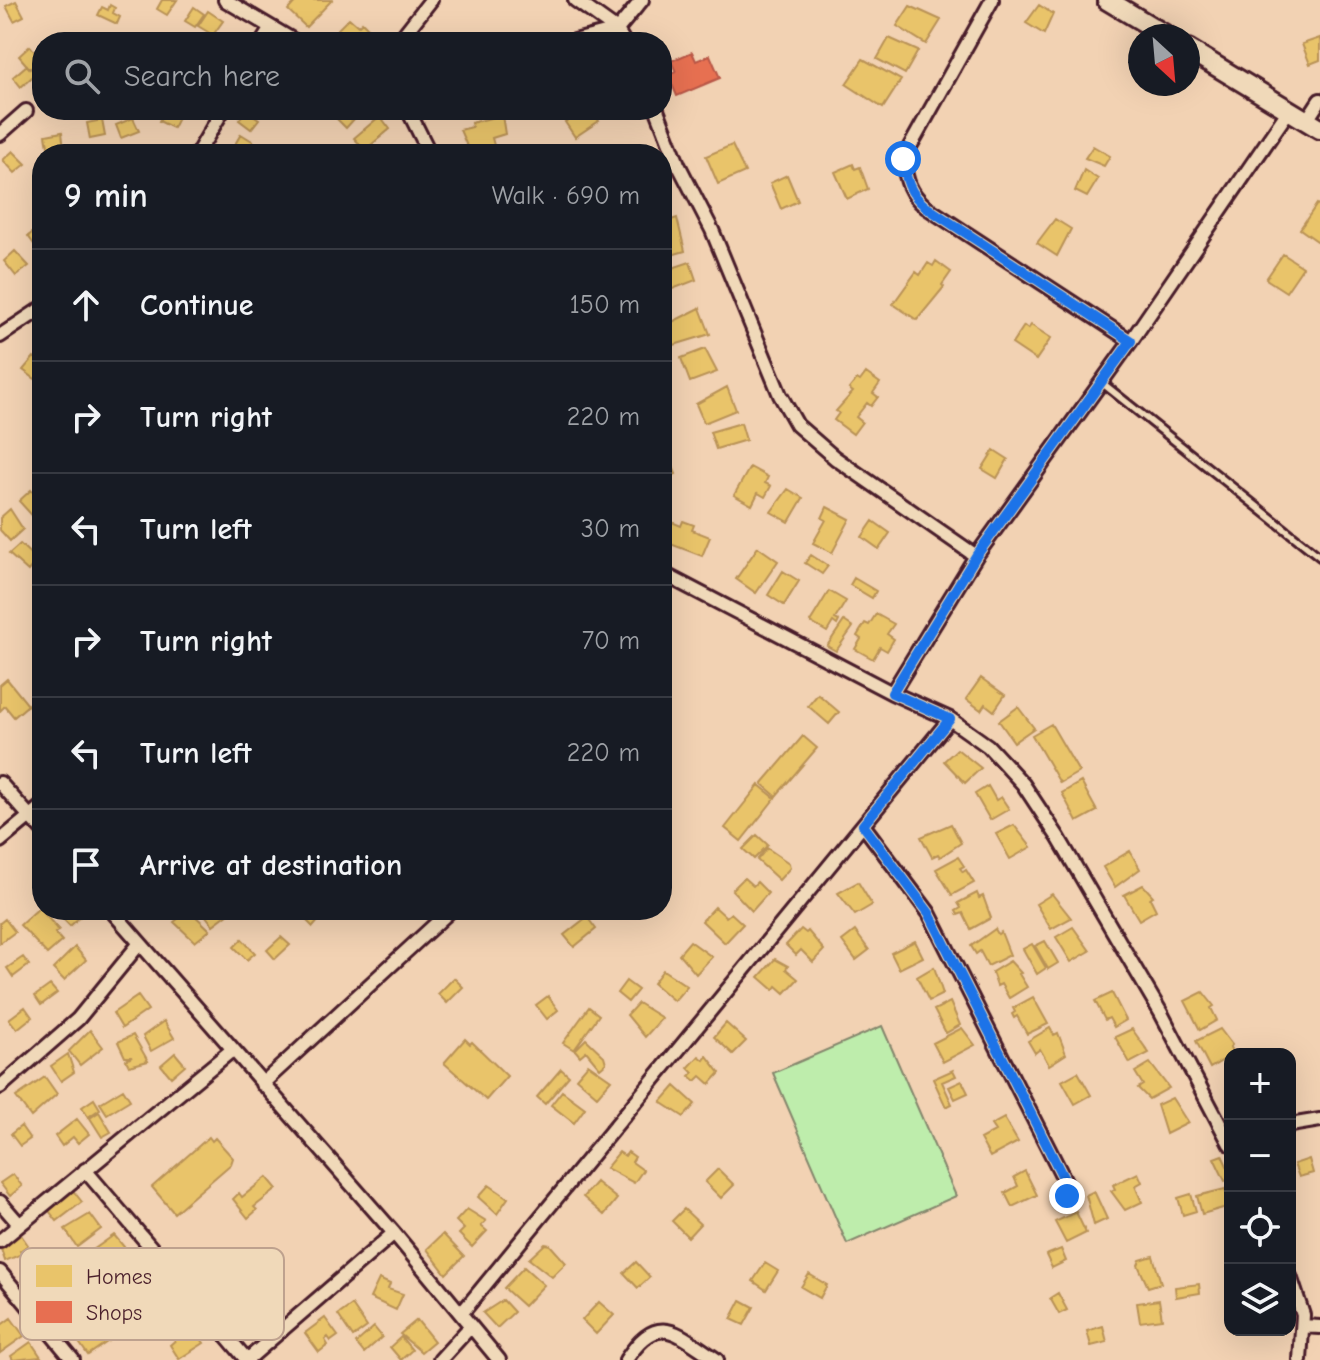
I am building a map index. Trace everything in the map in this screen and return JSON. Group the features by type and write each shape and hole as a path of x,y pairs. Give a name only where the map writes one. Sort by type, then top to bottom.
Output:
{"street":[{"path":"225,0 278,32"},
{"path":"406,32 431,0"},
{"path":"575,0 617,30"},
{"path":"609,32 617,30 642,0"},
{"path":"992,0 903,159 906,182 914,197 926,207 1131,341"},
{"path":"1107,0 1147,24"},
{"path":"268,32 271,28"},
{"path":"1200,56 1313,125 1320,100"},
{"path":"892,693 976,556 1131,341 1289,110"},
{"path":"0,134 26,111"},
{"path":"203,144 217,120"},
{"path":"413,120 425,144"},
{"path":"661,120 670,144"},
{"path":"672,149 712,230 780,395 797,425 835,458 976,556"},
{"path":"0,336 32,315"},
{"path":"672,578 892,693 950,719 988,746 1058,837 1161,1013 1224,1133"},
{"path":"461,1314 950,719"},
{"path":"0,783 32,818"},
{"path":"0,841 30,816"},
{"path":"863,825 929,913 1066,1183 1067,1196"},
{"path":"120,920 394,1233 499,1360"},
{"path":"262,1084 440,920"},
{"path":"0,1087 78,1019 140,943"},
{"path":"0,1241 232,1050"},
{"path":"1296,1124 1320,1120"},
{"path":"85,1170 152,1248"},
{"path":"0,1202 19,1224"},
{"path":"284,1328 394,1233"},
{"path":"0,1272 20,1296"},
{"path":"1296,1294 1303,1315 1300,1360"},
{"path":"440,1360 471,1326"},
{"path":"1303,1326 1320,1327"},
{"path":"626,1360 641,1337 653,1330 672,1330 717,1360"},
{"path":"56,1340 73,1360"},
{"path":"230,1340 247,1360 270,1340"}],"lane":[{"path":"1101,382 1320,557"}],"green space":[{"path":"882,1026 956,1196 847,1244 773,1073"}],"building: Homes":[{"path":"162,0 177,0 167,15 157,9"},
{"path":"297,0 332,0 306,27 288,10"},
{"path":"16,1 24,16 14,21 6,6"},
{"path":"110,5 115,8 113,13 120,17 117,24 98,15 102,7 108,10"},
{"path":"1039,5 1053,14 1044,34 1026,23"},
{"path":"910,6 941,20 926,44 897,26"},
{"path":"194,7 204,14 195,27 185,21"},
{"path":"208,11 223,21 215,32 198,26"},
{"path":"349,18 358,26 362,22 368,28 366,32 336,31"},
{"path":"889,38 918,51 905,74 877,59"},
{"path":"1320,38 1320,60 1310,64 1302,44"},
{"path":"30,46 32,67 30,69 19,56"},
{"path":"863,59 901,80 883,108 846,84"},
{"path":"27,65 32,67 32,77 21,87 13,77"},
{"path":"102,120 105,136 90,139 87,123"},
{"path":"134,120 139,131 121,138 116,125"},
{"path":"160,120 177,120 173,128"},
{"path":"239,120 258,120 251,129"},
{"path":"338,120 353,120 346,128"},
{"path":"375,120 383,120 390,129 372,144 360,144 354,138"},
{"path":"503,120 505,134 492,138 494,144 466,144 460,130 472,127 471,123"},
{"path":"568,120 599,121 575,137 565,122"},
{"path":"62,132 63,144 48,144 46,135"},
{"path":"241,134 254,142 253,144 235,144"},
{"path":"732,145 745,172 718,184 706,156"},
{"path":"1093,146 1110,156 1104,166 1085,158"},
{"path":"13,151 26,164 15,173 3,160"},
{"path":"853,164 855,169 860,167 868,189 847,199 835,172"},
{"path":"1084,170 1098,179 1087,197 1075,191"},
{"path":"787,175 798,201 781,209 770,183"},
{"path":"1317,204 1320,206 1320,243 1300,229"},
{"path":"677,218 685,251 672,255 672,220"},
{"path":"1055,219 1071,229 1057,256 1037,243"},
{"path":"15,251 29,266 16,276 4,261"},
{"path":"1283,254 1303,267 1286,292 1266,279"},
{"path":"936,261 951,272 942,285 944,287 917,320 893,304 916,272 920,275 928,263 933,266"},
{"path":"690,262 696,280 672,289 672,268"},
{"path":"700,308 710,334 674,345 672,322"},
{"path":"1031,325 1051,338 1036,360 1012,344 1024,326 1028,329"},
{"path":"705,349 717,372 690,382 681,358"},
{"path":"32,359 32,377 23,370"},
{"path":"866,373 880,383 873,393 878,397 871,406 867,403 856,417 862,422 853,434 834,420 839,413 836,411 853,392 849,389"},
{"path":"727,387 736,410 704,423 696,404"},
{"path":"741,423 746,440 716,449 710,432"},
{"path":"994,450 1008,459 997,478 982,469"},
{"path":"750,467 768,477 765,483 771,486 765,497 758,493 752,505 734,495"},
{"path":"788,489 803,498 789,522 771,512"},
{"path":"32,491 32,515 19,501"},
{"path":"827,507 850,519 832,553 813,543 826,520 822,518"},
{"path":"10,509 23,529 10,541 0,530 0,518"},
{"path":"683,521 694,525 692,530 710,537 702,556 672,545 672,522 681,526"},
{"path":"873,521 890,533 879,549 862,537"},
{"path":"20,544 32,555 32,566 28,571 9,554"},
{"path":"758,547 778,561 756,593 736,579"},
{"path":"811,555 828,566 822,574 805,563"},
{"path":"783,571 799,581 784,605 768,595"},
{"path":"854,578 876,591 872,598 850,585"},
{"path":"829,591 846,601 835,619 839,621 837,625 833,622 827,632 810,622"},
{"path":"876,614 894,624 887,634 894,639 887,651 880,647 873,659 855,649 861,639 857,636 865,623 869,625"},
{"path":"844,621 853,627 836,651 827,646"},
{"path":"981,678 1005,695 994,711 985,704 981,710 966,699"},
{"path":"7,679 28,705 14,717 5,706 0,711 0,685"},
{"path":"818,694 839,712 829,724 808,706"},
{"path":"1018,707 1034,728 1014,742 999,721"},
{"path":"1051,724 1079,772 1060,783 1032,735"},
{"path":"803,736 817,748 776,796 762,784"},
{"path":"957,749 981,768 965,783 944,761"},
{"path":"1081,782 1097,811 1077,822 1062,793"},
{"path":"759,785 775,798 741,841 725,828"},
{"path":"988,786 996,800 1001,797 1009,809 990,820 975,794"},
{"path":"951,824 961,843 940,857 938,854 932,857 921,837"},
{"path":"1014,825 1031,847 1010,859 996,834"},
{"path":"757,835 768,845 754,859 743,849"},
{"path":"767,848 789,863 790,868 779,880 757,860"},
{"path":"1130,851 1140,869 1115,887 1103,867"},
{"path":"958,857 964,866 960,868 963,872 966,870 974,883 952,895 936,869"},
{"path":"744,878 753,886 757,882 768,893 752,911 732,890"},
{"path":"858,882 872,905 855,915 838,893"},
{"path":"1143,885 1153,896 1150,898 1156,910 1139,920 1124,895"},
{"path":"977,893 979,898 983,896 991,918 971,929 963,913 958,915 956,911 961,908 958,903"},
{"path":"1052,894 1071,918 1051,929 1036,904"},
{"path":"715,907 726,917 731,913 743,924 725,943 702,921"},
{"path":"32,914 32,920 50,920 59,930 55,933 62,941 47,954 20,925"},
{"path":"5,919 15,932 0,943 0,923"},
{"path":"200,920 210,930 195,942 174,922"},
{"path":"306,920 319,920 313,927"},
{"path":"583,920 589,920 596,929 574,947 564,935"},
{"path":"1073,927 1090,951 1071,962 1056,937"},
{"path":"801,929 806,933 808,931 824,950 813,962 801,950 796,955 786,945"},
{"path":"995,929 998,934 1001,932 1010,955 988,966 980,951 976,954 971,946"},
{"path":"855,931 869,950 856,960 842,941"},
{"path":"281,937 290,945 275,959 267,950"},
{"path":"242,939 255,953 247,960 234,947"},
{"path":"690,941 712,957 696,974 679,954"},
{"path":"915,941 923,957 899,969 891,953"},
{"path":"1045,941 1058,963 1048,969 1035,946"},
{"path":"1032,944 1046,968 1037,974 1023,949"},
{"path":"75,947 86,960 64,980 53,969"},
{"path":"23,957 29,965 13,977 7,968"},
{"path":"775,959 788,966 786,969 798,979 785,993 777,986 774,990 759,977"},
{"path":"1010,961 1021,973 1027,987 1009,998 1001,984 997,986 992,972"},
{"path":"934,967 943,994 929,1001 917,977"},
{"path":"663,970 687,986 674,1001 653,983"},
{"path":"454,978 463,987 447,1003 438,994"},
{"path":"626,981 638,990 628,1002 617,993"},
{"path":"50,985 57,993 41,1005 35,996"},
{"path":"1203,992 1214,1006 1211,1008 1217,1020 1200,1030 1185,1001"},
{"path":"1112,993 1126,1020 1114,1027 1109,1018 1105,1020 1095,1001"},
{"path":"138,996 148,1010 122,1028 113,1013"},
{"path":"548,996 558,1010 547,1019 536,1005"},
{"path":"1033,997 1048,1024 1027,1034 1017,1016 1014,1018 1012,1014 1015,1012 1013,1008"},
{"path":"950,1002 960,1025 946,1033 934,1010"},
{"path":"638,1003 662,1018 645,1037 627,1015"},
{"path":"25,1007 32,1017 17,1029 9,1019"},
{"path":"589,1007 599,1015 574,1050 563,1043"},
{"path":"164,1021 174,1038 151,1051 143,1036"},
{"path":"726,1023 746,1041 733,1054 714,1037"},
{"path":"962,1028 975,1045 943,1062 933,1043"},
{"path":"1050,1028 1054,1035 1058,1033 1066,1054 1049,1065 1040,1049 1035,1053 1028,1041"},
{"path":"1132,1029 1149,1053 1130,1063 1115,1037"},
{"path":"1220,1029 1232,1045 1224,1048 1224,1059 1210,1068 1196,1041"},
{"path":"90,1030 103,1047 80,1065 69,1051"},
{"path":"133,1035 148,1061 129,1066 126,1060 132,1057 125,1057 118,1042"},
{"path":"465,1039 507,1076 486,1100 444,1063"},
{"path":"586,1039 604,1056 606,1063 600,1068 586,1051 580,1056 575,1050"},
{"path":"175,1053 185,1065 171,1077 161,1065"},
{"path":"68,1054 74,1072 61,1081 51,1066"},
{"path":"699,1056 704,1060 707,1056 720,1073 710,1084 701,1076 696,1081 690,1076 693,1073 688,1068"},
{"path":"1150,1063 1169,1088 1149,1099 1138,1088 1143,1085 1135,1072"},
{"path":"588,1064 611,1080 597,1096 576,1078"},
{"path":"561,1069 569,1076 545,1104 537,1097"},
{"path":"953,1070 956,1076 942,1082 952,1104 946,1107 933,1079"},
{"path":"1078,1072 1091,1095 1075,1104 1062,1081"},
{"path":"45,1077 57,1094 31,1117 16,1097"},
{"path":"962,1081 968,1093 955,1099 949,1087"},
{"path":"675,1086 695,1104 684,1117 661,1102"},
{"path":"123,1089 130,1100 107,1114 100,1103"},
{"path":"562,1091 585,1108 574,1123 551,1105"},
{"path":"1172,1098 1188,1123 1166,1134 1157,1105"},
{"path":"94,1099 100,1109 88,1117 82,1107"},
{"path":"99,1112 111,1132 102,1137 90,1118"},
{"path":"1004,1118 1018,1142 990,1157 980,1139 995,1131 991,1125"},
{"path":"77,1119 89,1134 78,1143 73,1137 62,1146 55,1136"},
{"path":"21,1126 30,1139 20,1146 11,1134"},
{"path":"209,1137 212,1141 215,1138 233,1158 231,1164 174,1213 152,1187"},
{"path":"619,1152 625,1156 628,1152 635,1157 632,1162 643,1170 634,1183 606,1168"},
{"path":"1222,1155 1224,1179 1214,1158"},
{"path":"1309,1159 1313,1173 1299,1177 1296,1163"},
{"path":"718,1169 734,1185 721,1198 705,1182"},
{"path":"1025,1171 1037,1195 1012,1207 1005,1193 1018,1186 1014,1177"},
{"path":"1138,1173 1142,1182 1135,1186 1142,1202 1125,1210 1111,1191 1115,1189 1113,1185"},
{"path":"13,1174 22,1186 10,1196 0,1183"},
{"path":"267,1177 277,1189 254,1207 257,1210 248,1218 233,1199 239,1193 242,1197"},
{"path":"596,1182 617,1199 604,1215 583,1197"},
{"path":"489,1185 508,1198 497,1214 478,1197"},
{"path":"71,1188 82,1202 57,1221 46,1207"},
{"path":"1224,1189 1224,1208 1202,1214 1197,1196"},
{"path":"1094,1191 1107,1219 1094,1225 1086,1195"},
{"path":"1191,1194 1196,1211 1183,1215 1178,1198"},
{"path":"467,1209 486,1221 481,1226 487,1231 472,1247 459,1234 464,1229 456,1221"},
{"path":"684,1209 700,1224 688,1237 672,1221"},
{"path":"1076,1212 1086,1233 1066,1243 1055,1222"},
{"path":"90,1214 101,1229 77,1247 65,1229"},
{"path":"19,1232 28,1245 20,1248 20,1255 5,1261 0,1246"},
{"path":"443,1234 464,1256 446,1274 427,1249"},
{"path":"114,1235 125,1248 96,1248"},
{"path":"545,1244 550,1245 566,1263 552,1277 529,1259"},
{"path":"1061,1249 1066,1261 1052,1268 1046,1255"},
{"path":"1153,1256 1161,1283 1148,1287 1138,1265 1140,1260"},
{"path":"636,1262 650,1277 638,1288 624,1273"},
{"path":"765,1263 778,1271 766,1290 753,1281"},
{"path":"524,1267 544,1285 524,1306 504,1288"},
{"path":"809,1274 827,1285 820,1298 801,1287"},
{"path":"379,1279 390,1284 388,1289 403,1294 396,1310 370,1298"},
{"path":"1199,1284 1200,1293 1176,1297 1175,1287"},
{"path":"1058,1293 1067,1310 1059,1314 1050,1298"},
{"path":"503,1300 514,1312 497,1328 483,1313"},
{"path":"741,1300 754,1307 744,1325 731,1319"},
{"path":"1159,1300 1162,1319 1140,1322 1137,1303"},
{"path":"599,1302 614,1315 596,1334 582,1320"},
{"path":"352,1305 367,1327 353,1337 338,1315"},
{"path":"11,1318 20,1330 20,1339 0,1353 0,1326"},
{"path":"325,1318 338,1336 331,1341 328,1337 325,1340 328,1345 319,1352 305,1333"},
{"path":"417,1320 434,1341 421,1352 400,1334"},
{"path":"1103,1326 1107,1342 1091,1346 1087,1331"},
{"path":"374,1327 382,1337 364,1353 356,1343"},
{"path":"401,1337 412,1350 401,1360 390,1347"},
{"path":"79,1340 110,1340 88,1355"},
{"path":"176,1340 202,1340 204,1343 179,1359 170,1345"},
{"path":"31,1342 41,1357 13,1360 11,1356"}],"building: Shops":[{"path":"692,52 696,61 710,55 720,78 677,96 672,84 672,74 676,72 672,61"}],"route":[{"path":"903,159 906,182 914,197 926,207 1131,341 976,556 892,693 950,719 863,825 929,913 1066,1183 1067,1196"}]}
